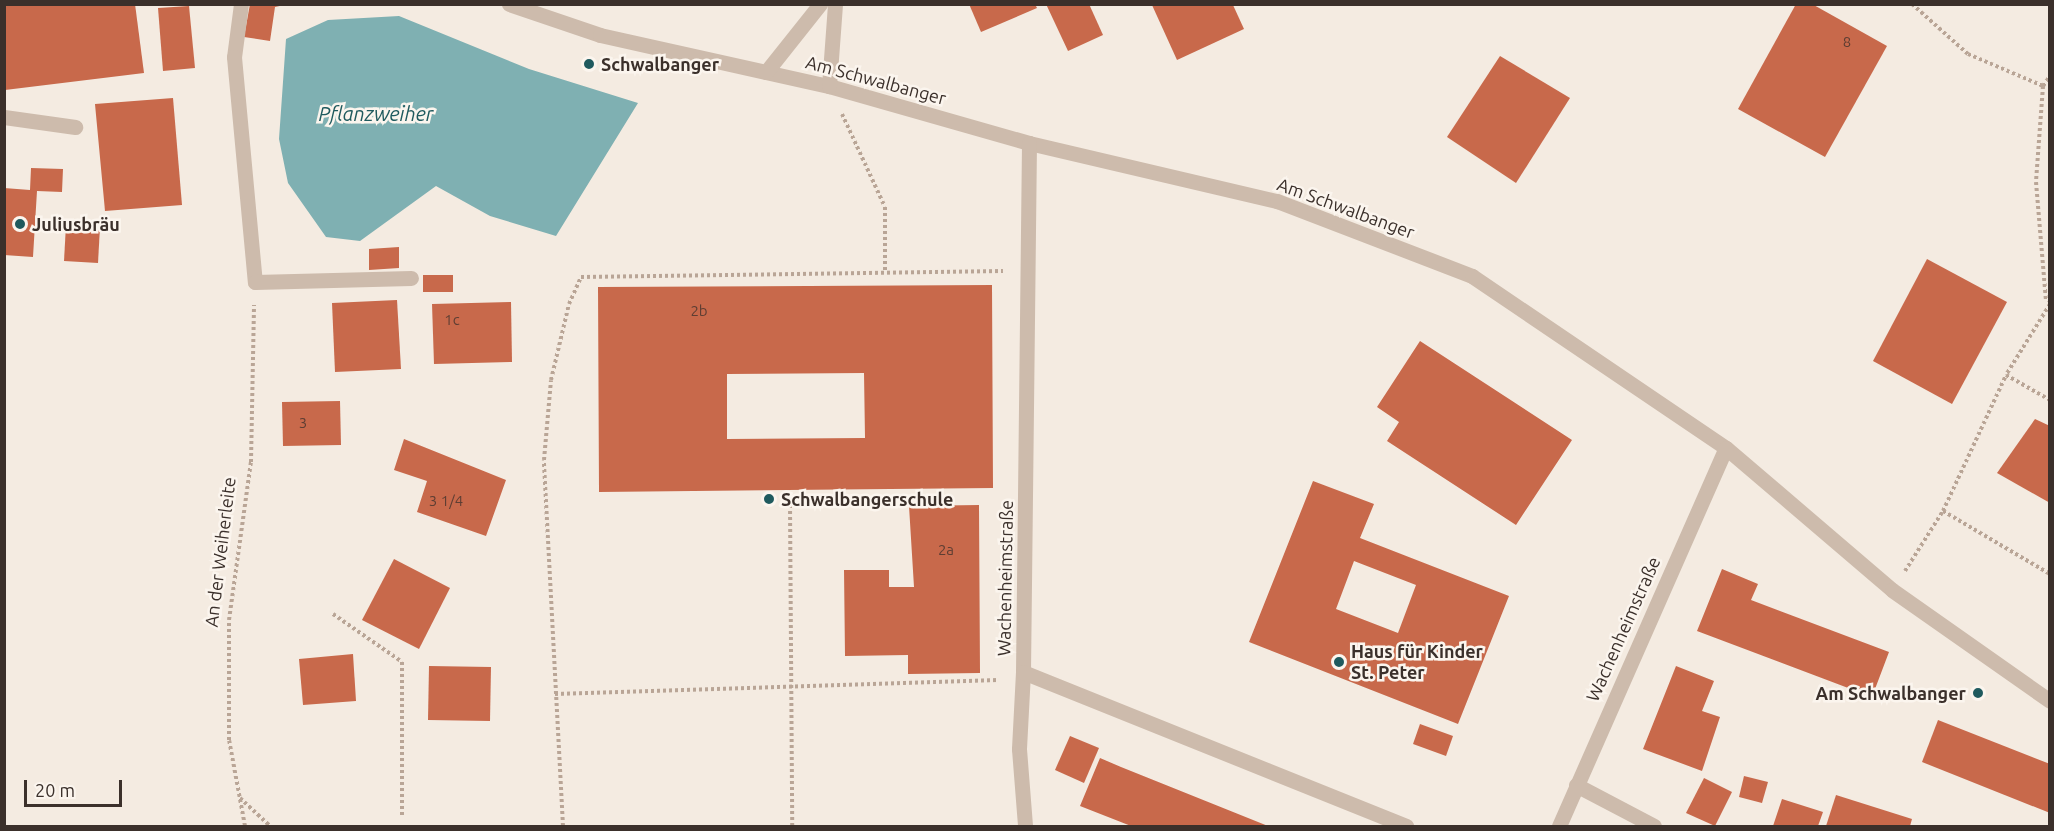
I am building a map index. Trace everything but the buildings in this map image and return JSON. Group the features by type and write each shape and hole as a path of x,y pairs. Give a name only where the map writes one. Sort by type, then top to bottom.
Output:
{"street":[{"path":"241,4 234,57 255,282 411,278"},
{"name":"Am Schwalbanger","path":"509,4 600,35 829,86 1029,143 1277,201 1472,276 1726,448 1892,590 2049,701"},
{"path":"766,72 820,4"},
{"path":"829,86 836,4"},
{"path":"4,117 75,127"},
{"name":"Wachenheimstraße","path":"1029,143 1023,672 1406,826"},
{"name":"Wachenheimstraße","path":"1559,826 1726,448"},
{"path":"1023,672 1019,749 1024,826"},
{"path":"1576,785 1654,826"}],"path":[{"path":"1912,4 1968,54 2043,86"},
{"path":"1892,590 1943,511 2006,375 2048,303 2036,182 2043,86 2049,76"},
{"path":"829,86 885,207 885,272"},
{"path":"563,826 544,459 551,380 569,304 581,277 1028,270"},
{"name":"An der Weiherleite","path":"245,826 229,740 229,620 250,462 255,282"},
{"path":"2006,375 2049,400"},
{"path":"790,505 789,687 792,826"},
{"path":"1943,511 2049,574"},
{"path":"333,614 402,662 402,818"},
{"path":"555,694 993,681 1023,672"},
{"path":"239,797 270,826"}],"water":[{"name":"Pflanzweiher","path":"399,16 529,69 638,103 556,236 490,216 436,186 360,241 326,237 288,183 279,139 286,39 328,20"}],"place":[{"name":"Schwalbanger","path":"589,64"},
{"name":"Juliusbräu","path":"20,224"},
{"name":"Schwalbangerschule","path":"769,499"},
{"name":"Haus für Kinder St. Peter","path":"1339,662"},
{"name":"Am Schwalbanger","path":"1978,693"}]}
